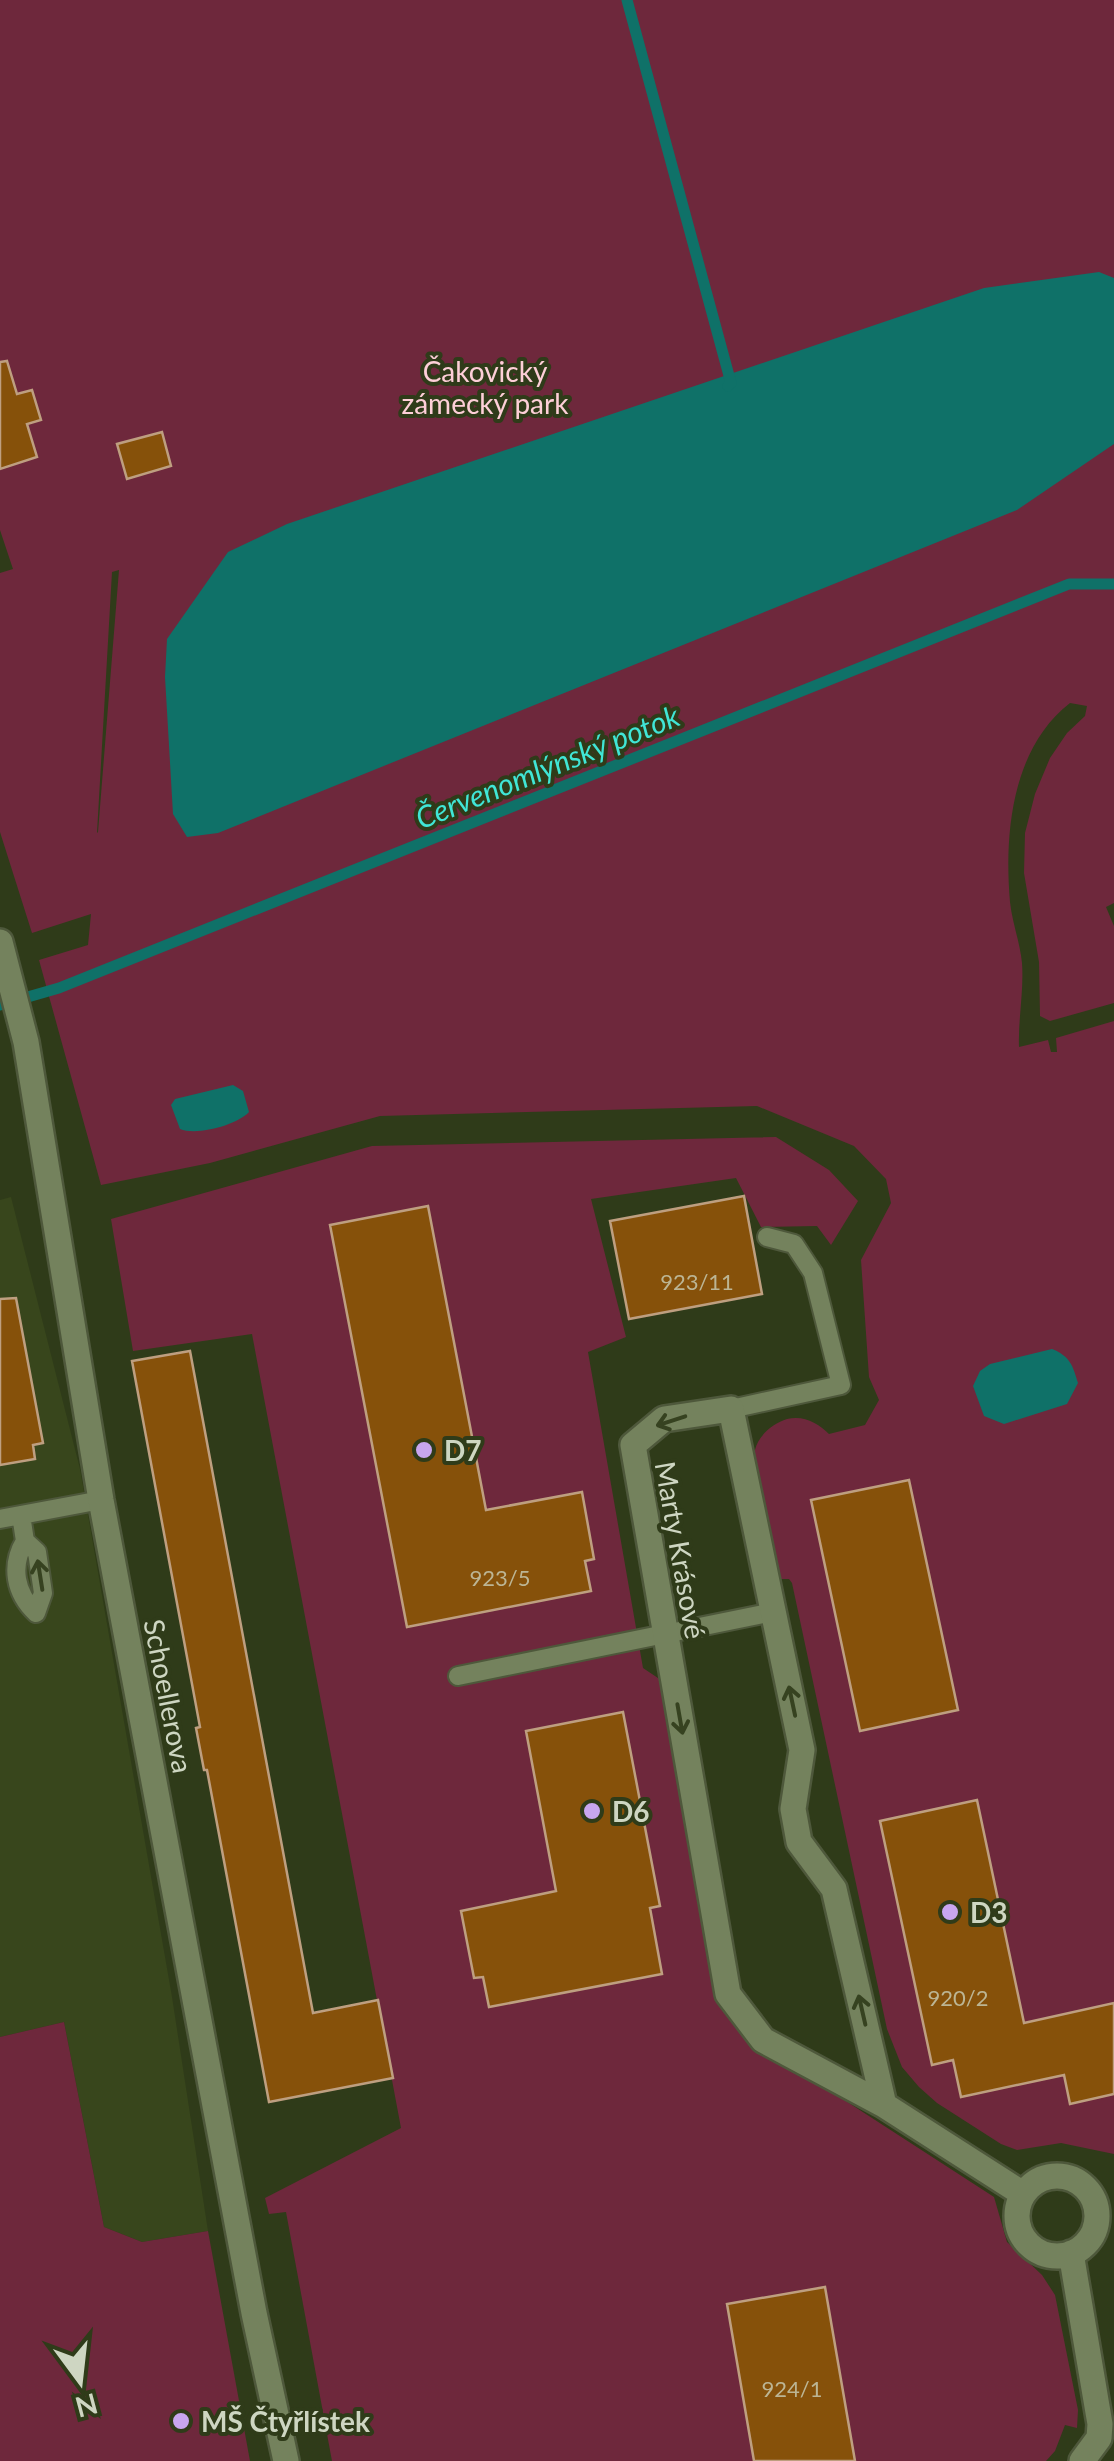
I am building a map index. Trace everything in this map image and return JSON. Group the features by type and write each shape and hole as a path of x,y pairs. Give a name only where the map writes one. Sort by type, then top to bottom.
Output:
{"street":[{"name":"Schoellerova","path":"3,950 26,1042 101,1500 254,2313 286,2461"},
{"path":"731,1409 802,1750 794,1809 799,1842 834,1890 884,2104"},
{"name":"Marty Krásové","path":"731,1409 664,1419 632,1445 728,1994 763,2040 884,2104 1023,2194"},
{"path":"1043,2178 1070,2178 1105,2203 1084,2246 1071,2254 1046,2254 1026,2241 1017,2218 1023,2194 1043,2178"},
{"path":"1071,2254 1100,2424 1098,2438 1082,2461"}],"lane":[{"path":"731,1409 840,1385 813,1273 794,1244 767,1237"},
{"path":"0,1519 101,1500"},
{"path":"21,1515 25,1541"},
{"path":"458,1676 773,1612"}],"shaded area":[{"path":"11,1197 80,1469 172,1997 208,2231 142,2242 104,2227 64,2022 0,2037 0,1200"}],"green space":[{"name":"Čakovický zámecký park","path":"0,0 1114,0 1114,903 1106,907 1114,926 1114,1003 1050,1021 1040,1016 1039,962 1024,873 1025,833 1035,794 1050,758 1085,716 1087,706 1070,703 1035,743 1016,794 1008,875 1022,963 1019,1047 1048,1040 1051,1052 1057,1052 1056,1038 1114,1021 1114,2008 1028,2042 977,1801 880,1822 932,2064 953,2060 961,2097 1064,2075 1071,2103 1114,2094 1114,2154 1061,2143 1017,2150 1001,2144 919,2087 902,2067 887,2029 792,1583 779,1579 755,1461 759,1440 782,1421 805,1419 829,1434 865,1425 879,1400 869,1377 861,1260 891,1203 886,1179 854,1146 757,1106 380,1116 210,1163 101,1185 39,960 88,945 91,914 32,933 0,832 0,573 13,569 0,530 0,469 37,457 27,424 41,419 32,390 0,400","holes":["119,570 98,832 97,833 112,572","909,1480 957,1710 860,1730 811,1500"]},
{"path":"776,1137 829,1170 858,1201 831,1245 817,1226 761,1227 736,1178 591,1199 626,1337 588,1352 643,1668 661,1680 747,2037 994,2197 1007,2242 1042,2275 1055,2295 1078,2410 1077,2428 1065,2425 1055,2451 1046,2461 855,2461 825,2287 728,2304 754,2461 332,2461 286,2212 269,2214 265,2198 401,2128 252,1334 133,1351 111,1219 372,1146","holes":["428,1206 486,1510 581,1492 594,1558 585,1561 591,1591 407,1626 330,1225","623,1712 660,1905 650,1908 662,1973 490,2007 483,1977 474,1977 462,1911 556,1891 526,1731"]},
{"path":"64,2022 104,2227 142,2242 208,2231 250,2461 0,2461 0,2037"}],"water":[{"path":"1099,272 1114,278 1114,444 1017,510 218,833 187,837 173,814 165,677 167,639 228,552 287,524 984,288"},
{"path":"233,1085 243,1091 249,1112 243,1117 206,1130 180,1129 171,1105 175,1099"},
{"path":"1052,1349 1070,1362 1078,1383 1067,1404 1004,1424 984,1416 973,1386 980,1371 990,1364"}],"building":[{"path":"7,361 17,394 32,390 41,420 27,424 37,457 0,469 0,362"},
{"path":"162,432 171,466 127,479 117,444"},
{"path":"744,1196 762,1294 629,1319 610,1221"},
{"name":"D7","path":"428,1206 486,1510 582,1492 594,1559 585,1561 591,1591 407,1627 330,1225"},
{"path":"16,1298 43,1443 33,1445 35,1459 0,1465 0,1299"},
{"path":"190,1351 313,2013 378,2000 393,2078 269,2102 196,1728 200,1727 132,1361"},
{"path":"909,1480 958,1710 860,1731 811,1500"},
{"name":"D6","path":"623,1712 660,1906 650,1908 662,1974 489,2007 483,1977 474,1978 461,1911 556,1891 526,1731"},
{"name":"D3","path":"977,1800 1024,2023 1114,2003 1114,2094 1070,2104 1064,2075 961,2097 953,2060 932,2065 880,1821"},
{"path":"825,2287 855,2461 754,2461 727,2304"}],"waterway":[{"path":"627,0 731,383 728,386"},
{"name":"Červenomlýnský potok","path":"0,1005 59,988 1069,584 1114,584"}],"place":[{"name":"D7","path":"424,1450"},
{"name":"D6","path":"592,1811"},
{"name":"D3","path":"950,1912"},
{"name":"MŠ Čtyřlístek","path":"181,2421"}]}
